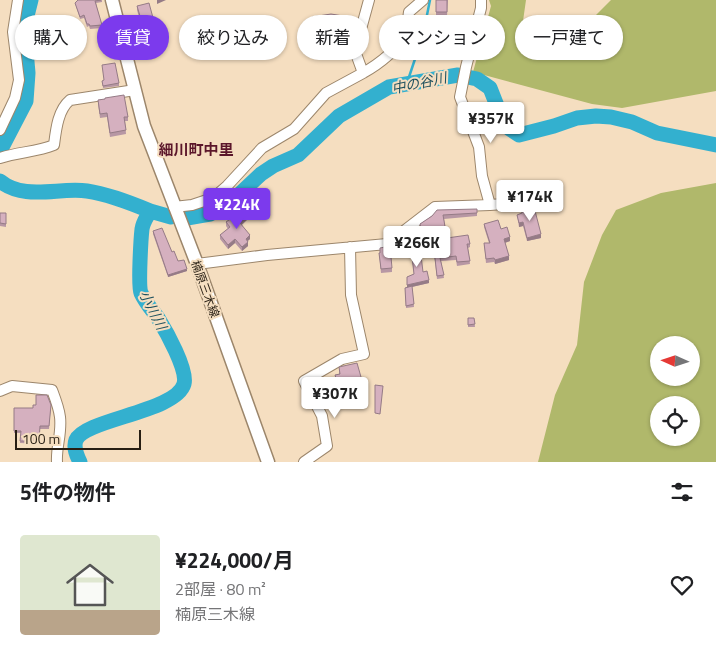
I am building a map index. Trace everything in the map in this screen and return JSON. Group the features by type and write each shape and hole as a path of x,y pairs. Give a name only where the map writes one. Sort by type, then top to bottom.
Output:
{"main road":[{"name":"楠原三木線","path":"112,0 144,126 197,264 268,462"}],"street":[{"path":"0,130 15,98 18,80 13,32 18,0"},
{"path":"363,73 355,51 369,0"},
{"path":"174,207 192,205 213,198 227,186 262,148 294,128 326,93 372,68 400,44 406,30 409,12 423,0"},
{"path":"481,0 482,8 460,97 479,147 482,176 490,205"},
{"path":"0,158 15,153 44,149 54,145 63,106 70,100 135,90"},
{"path":"197,264 387,244 435,207 530,202"},
{"path":"304,462 327,446 322,416 304,381 342,359 364,354 351,295 350,248"},
{"path":"0,390 12,386 52,390 60,417 60,436 56,451 57,462"}],"green space":[{"path":"489,0 526,0 524,15 515,15 515,60 623,60 623,15 596,15 611,0 716,0 716,91 622,108 592,104 473,72 476,60 505,60 505,15 489,15 491,6"},
{"path":"716,183 716,462 538,462 555,395 577,345 584,282 602,235 616,210 661,193"}],"building":[{"path":"78,0 101,0 95,1 99,15 97,15 97,25 90,26 87,24 87,15 79,15 75,3"},
{"path":"436,0 447,0 447,12 436,12"},
{"path":"149,3 152,15 140,15 137,6"},
{"path":"115,63 119,83 103,86 102,65"},
{"path":"124,95 128,117 124,117 126,130 110,133 107,113 100,114 98,100"},
{"path":"534,207 541,234 527,238 523,222 519,223 517,215"},
{"path":"246,208 250,213 240,223 250,235 246,239 248,242 242,247 235,239 228,245 220,235 230,227 226,222"},
{"path":"477,209 477,213 443,215 447,238 468,235 470,244 467,244 470,261 457,262 456,256 440,258 444,275 437,276 433,241 423,243 420,224 437,210"},
{"path":"0,213 6,213 6,224 0,223"},
{"path":"498,220 501,229 507,227 510,237 504,239 509,256 495,260 494,258 486,259 484,243 490,243 484,224"},
{"path":"162,228 172,252 174,251 178,261 184,260 187,269 168,275 153,231"},
{"path":"390,246 392,268 381,269 380,248"},
{"path":"420,247 423,272 427,271 429,280 407,285 407,277 414,274 411,248"},
{"path":"412,286 414,304 406,306 405,288"},
{"path":"468,318 474,318 475,324 468,325"},
{"path":"357,363 363,384 339,388 335,375 340,374 339,367"},
{"path":"375,385 383,386 380,414 375,413"},
{"path":"36,395 47,395 51,405 49,426 40,426 39,441 20,441 21,431 14,431 14,408 33,408 33,405 36,405"}],"waterway":[{"name":"小川川","path":"0,151 26,101 28,73 24,28 31,0"},
{"path":"407,83 423,35 430,0"},
{"name":"中の谷川","path":"187,218 210,214 229,204 261,174 273,166 298,155 339,116 389,87 458,75 477,79 490,88 503,121 519,135 577,118 596,116 632,122 657,133 716,145"},
{"name":"小川川","path":"0,181 9,187 31,192 76,190 95,192 150,211 142,229 140,289 176,351 183,370 184,384 177,394 165,402 96,426 83,433 75,443 80,462"},
{"name":"中の谷川","path":"150,211 171,217"}],"district":[{"name":"細川町中里","path":"196,150"}]}
